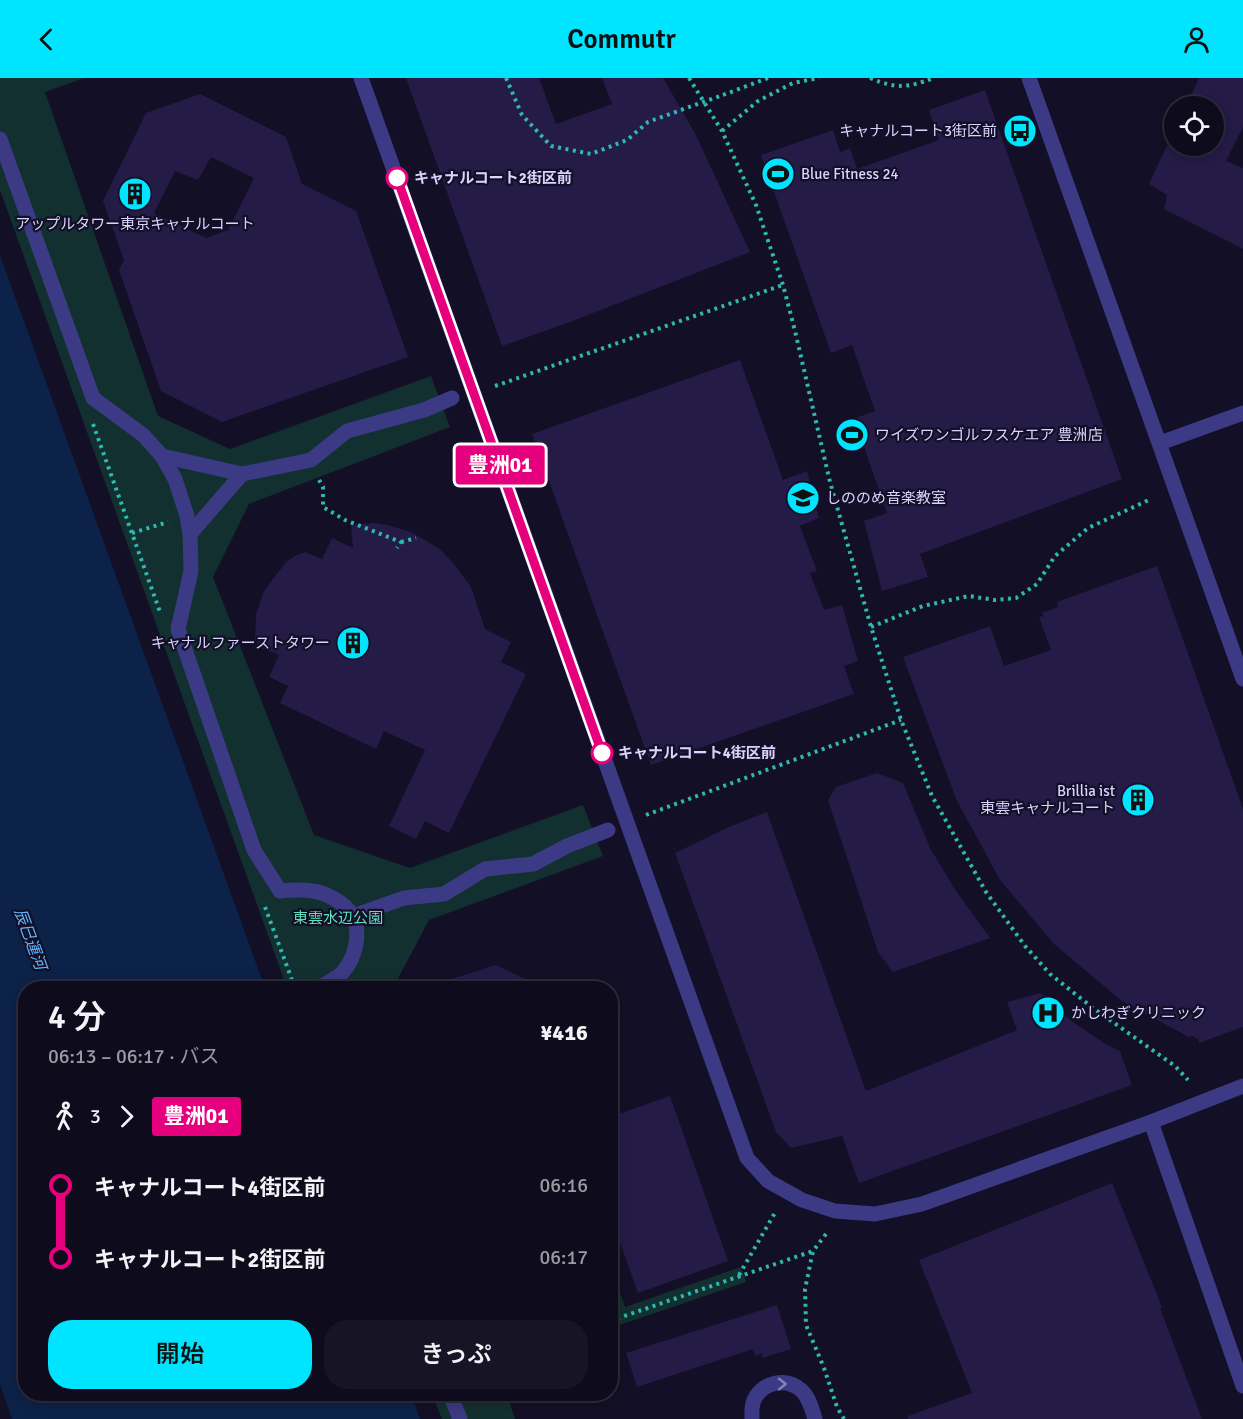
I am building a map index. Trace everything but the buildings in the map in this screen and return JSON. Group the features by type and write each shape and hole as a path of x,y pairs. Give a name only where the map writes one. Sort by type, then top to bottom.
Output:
{"street":[{"path":"361,78 747,1158 768,1181 802,1200 836,1211 875,1214 922,1204 1151,1122 1243,1086"},
{"path":"1029,78 1243,679"},
{"path":"0,139 93,398 143,435 162,456 175,479 187,516 191,571 178,629 254,850 280,891 313,891 329,896 344,906 353,916 357,936 352,958 342,974 331,981"},
{"path":"162,456 242,474 311,460 347,431 424,410 452,398"},
{"path":"1160,443 1243,413"},
{"path":"190,534 242,474"},
{"path":"353,916 404,898 444,894 485,869 532,864 567,846 608,830"},
{"path":"1151,1122 1243,1386"},
{"path":"752,1419 753,1401 758,1393 766,1386 775,1383 794,1385 802,1390 808,1398 815,1419"},
{"path":"453,1401 460,1419"}],"path":[{"path":"506,78 522,115 551,146 591,154 627,140 648,123 768,78"},
{"path":"689,78 722,131 756,205 783,285 830,482 871,627 902,720 932,796 986,892 1025,946 1050,974 1093,1008 1175,1066 1188,1080"},
{"path":"722,131 758,101 793,83 819,78"},
{"path":"870,78 889,85 912,86 934,78"},
{"path":"495,386 783,285"},
{"path":"93,398 89,413 164,624 178,629"},
{"path":"311,460 323,487 323,507 345,520 401,542 416,538"},
{"path":"871,627 923,606 969,596 995,600 1016,598 1037,584 1055,556 1088,528 1151,499"},
{"path":"132,533 187,516"},
{"path":"397,548 401,542"},
{"path":"645,815 902,720"},
{"path":"267,912 292,981"},
{"path":"738,1277 776,1211"},
{"path":"826,1234 813,1251 805,1289 807,1325 837,1407 844,1419"},
{"path":"618,1318 813,1251"}],"green space":[{"name":"東雲水辺公園","path":"0,78 84,78 45,92 158,416 230,449 431,376 450,427 249,504 213,577 314,835 410,868 583,805 603,856 429,920 397,981 284,981 0,190"},
{"path":"741,1267 746,1282 618,1326 618,1287 625,1307"},
{"path":"435,1401 509,1401 515,1419 442,1419"}],"water":[{"name":"辰巳運河","path":"0,255 262,981 18,981 18,1401 414,1401 420,1419 12,1419 0,1384"}],"bus line":[{"name":"豊洲01","path":"397,178 602,753"}],"place":[{"name":"キャナルコート3街区前","path":"1020,131"},
{"name":"Blue Fitness 24","path":"778,174"},
{"name":"キャナルコート2街区前","path":"397,178"},
{"name":"アップルタワー東京キャナルコート","path":"135,194"},
{"name":"ワイズワンゴルフスケエア 豊洲店","path":"852,435"},
{"name":"しののめ音楽教室","path":"803,498"},
{"name":"キャナルファーストタワー","path":"353,643"},
{"name":"キャナルコート4街区前","path":"602,753"},
{"name":"Brillia ist 東雲キャナルコート","path":"1138,800"},
{"name":"かしわぎクリニック","path":"1048,1013"}]}
